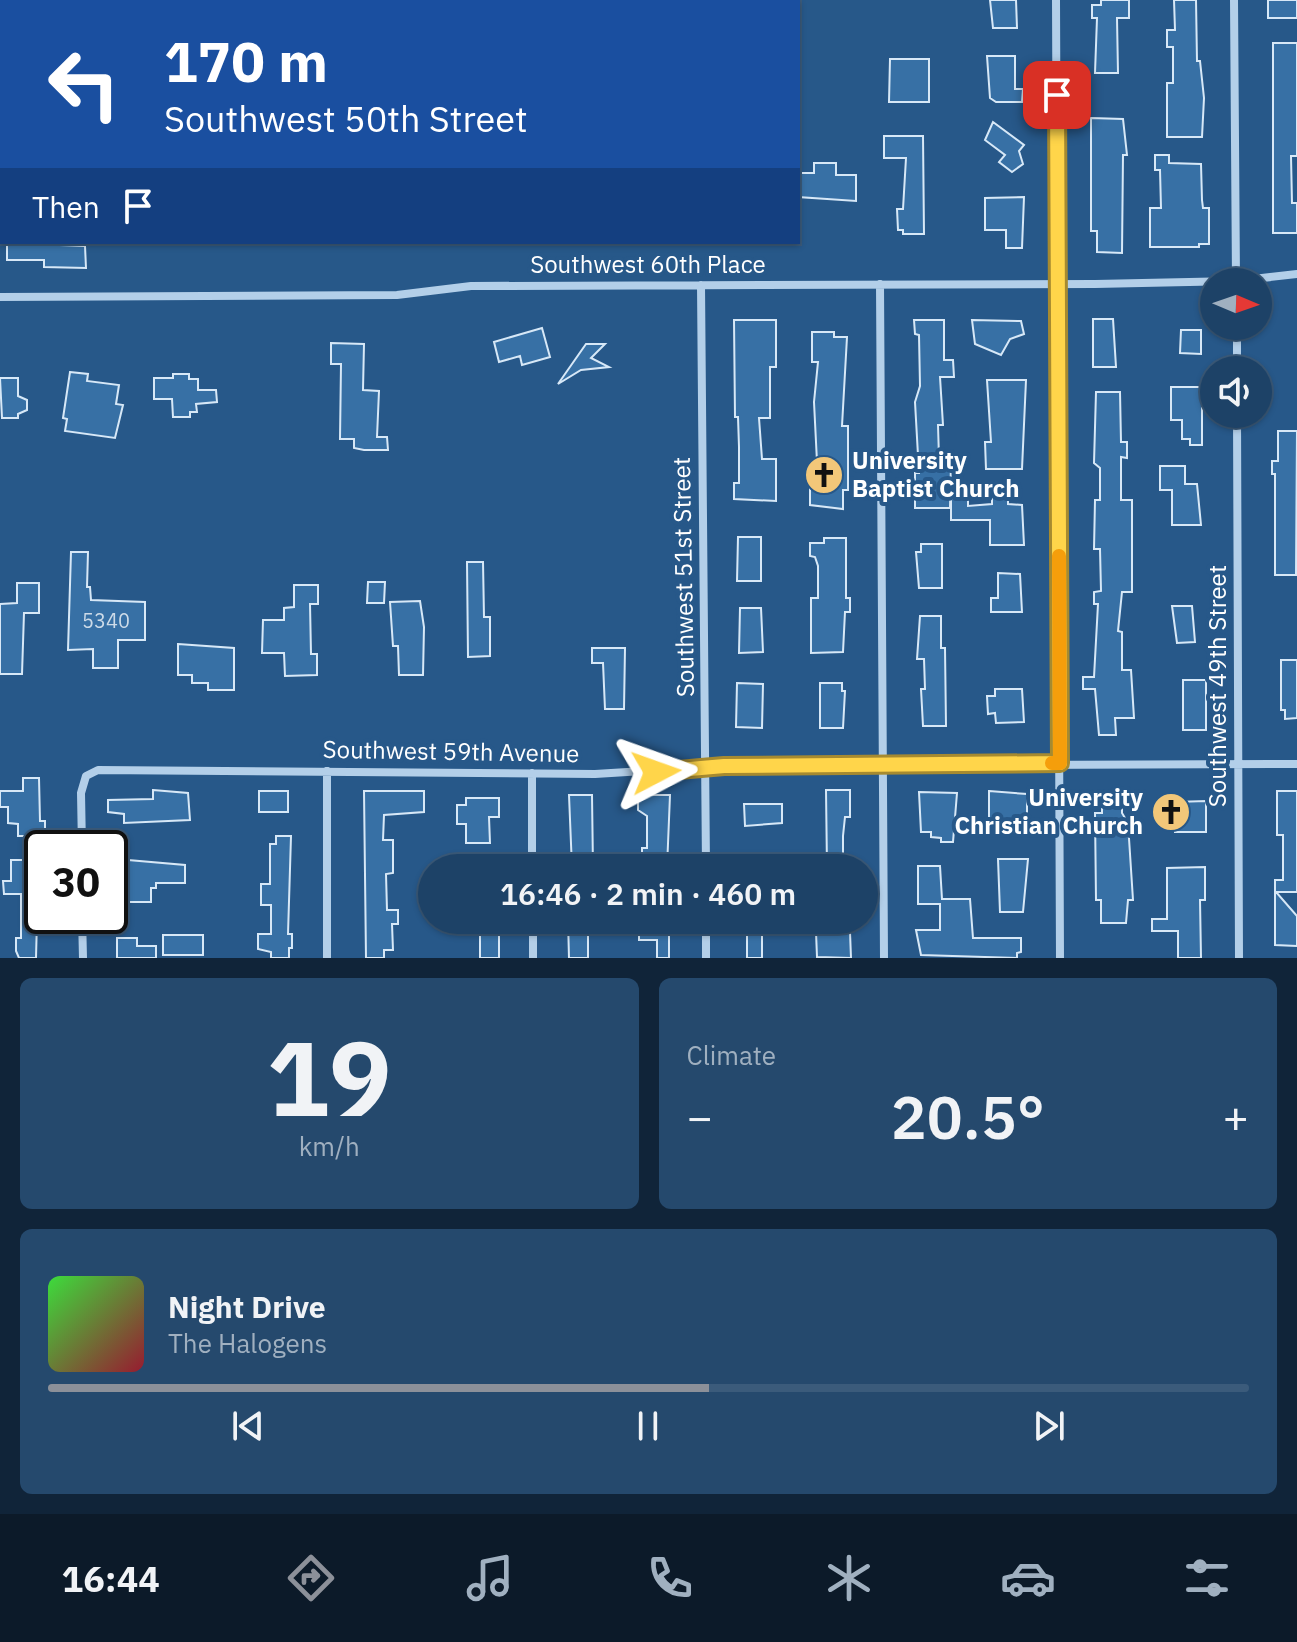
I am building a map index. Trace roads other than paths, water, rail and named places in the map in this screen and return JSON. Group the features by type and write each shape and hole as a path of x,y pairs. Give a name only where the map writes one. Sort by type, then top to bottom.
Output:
{"street":[{"path":"1056,0 1060,958"},
{"path":"1234,0 1236,268"},
{"name":"Southwest 60th Place","path":"1272,277 1297,274"},
{"name":"Southwest 60th Place","path":"0,297 366,296 471,286 1200,282"},
{"path":"880,284 884,958"},
{"name":"Southwest 51st Street","path":"701,285 706,854"},
{"name":"Southwest 49th Street","path":"1237,428 1239,958"},
{"name":"Southwest 59th Avenue","path":"82,830 81,793 85,777 104,769 532,773 883,764 1297,764"},
{"path":"327,771 327,958"},
{"path":"532,773 532,854"},
{"path":"82,934 83,958"},
{"path":"533,934 533,958"},
{"path":"706,934 706,958"}],"place":[{"name":"University Baptist Church","path":"824,475"},
{"name":"University Christian Church","path":"1171,812"}]}
